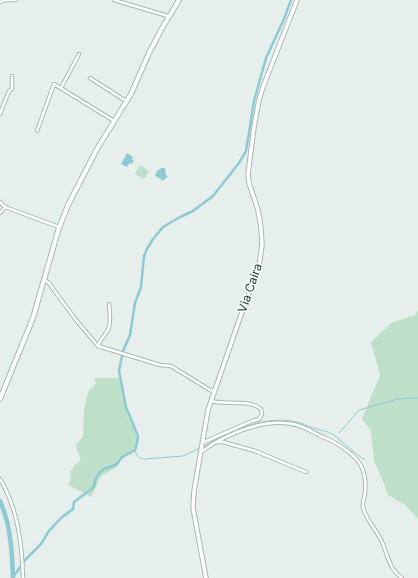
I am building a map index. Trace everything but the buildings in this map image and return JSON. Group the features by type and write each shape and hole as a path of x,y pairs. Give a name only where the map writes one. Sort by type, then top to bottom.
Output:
{"main road":[{"path":"0,399 33,318 59,227 68,205 97,149 126,102 136,83 148,53 178,0"}],"street":[{"path":"0,2 5,0 16,0"},
{"path":"114,0 168,16"},
{"name":"Via Caira","path":"206,578 193,508 196,472 206,421 214,391 259,266 262,245 261,228 258,210 249,183 248,174 253,135 259,100 263,87 297,0"},
{"path":"61,88 78,54"},
{"path":"0,114 9,91 12,88 12,76"},
{"path":"90,78 126,102"},
{"path":"37,131 54,84 114,121"},
{"path":"0,202 5,207 59,227"},
{"path":"0,213 5,207"},
{"path":"44,280 48,282 76,320 98,346 160,365 171,366 214,391"},
{"path":"98,346 108,330 110,310 109,304"},
{"path":"202,443 259,419 262,414 261,409 255,406 240,403 211,401"},
{"path":"201,452 217,442 249,428 277,422 305,428 340,446 360,463 363,469 365,481 363,506 365,514 383,544 390,565 402,578"},
{"path":"217,442 223,442 255,451 306,472"},
{"path":"0,479 16,519 19,534 23,578"}],"green space":[{"path":"140,165 149,171 144,179 135,174"},
{"path":"418,310 418,519 405,505 388,495 374,461 371,431 362,419 380,375 371,342 391,323 415,315"},
{"path":"94,378 119,378 128,411 127,416 133,422 137,438 133,453 121,459 118,466 99,479 91,497 68,485 71,479 70,472 81,460 76,445 83,437 84,410 88,392 96,383"}],"water":[{"path":"127,153 133,157 132,159 134,161 127,167 121,164"},
{"path":"165,168 166,175 168,177 162,181 155,176 157,171"}],"waterway":[{"path":"13,577 26,559 41,544 49,531 61,518 73,509 74,502 94,487 95,480 99,473 104,469 117,464 122,457 135,450 138,436 126,407 119,371 123,351 130,335 135,303 141,287 144,256 153,239 163,227 193,211 213,196 239,163 246,151 254,101 266,58 291,0"},
{"path":"339,433 359,410 398,399 418,398"},
{"path":"203,447 224,435 247,426 284,420 298,422 332,434 365,460"},
{"path":"135,450 138,457 145,459 183,456 200,448"},
{"path":"0,501 9,529 13,578"}]}
